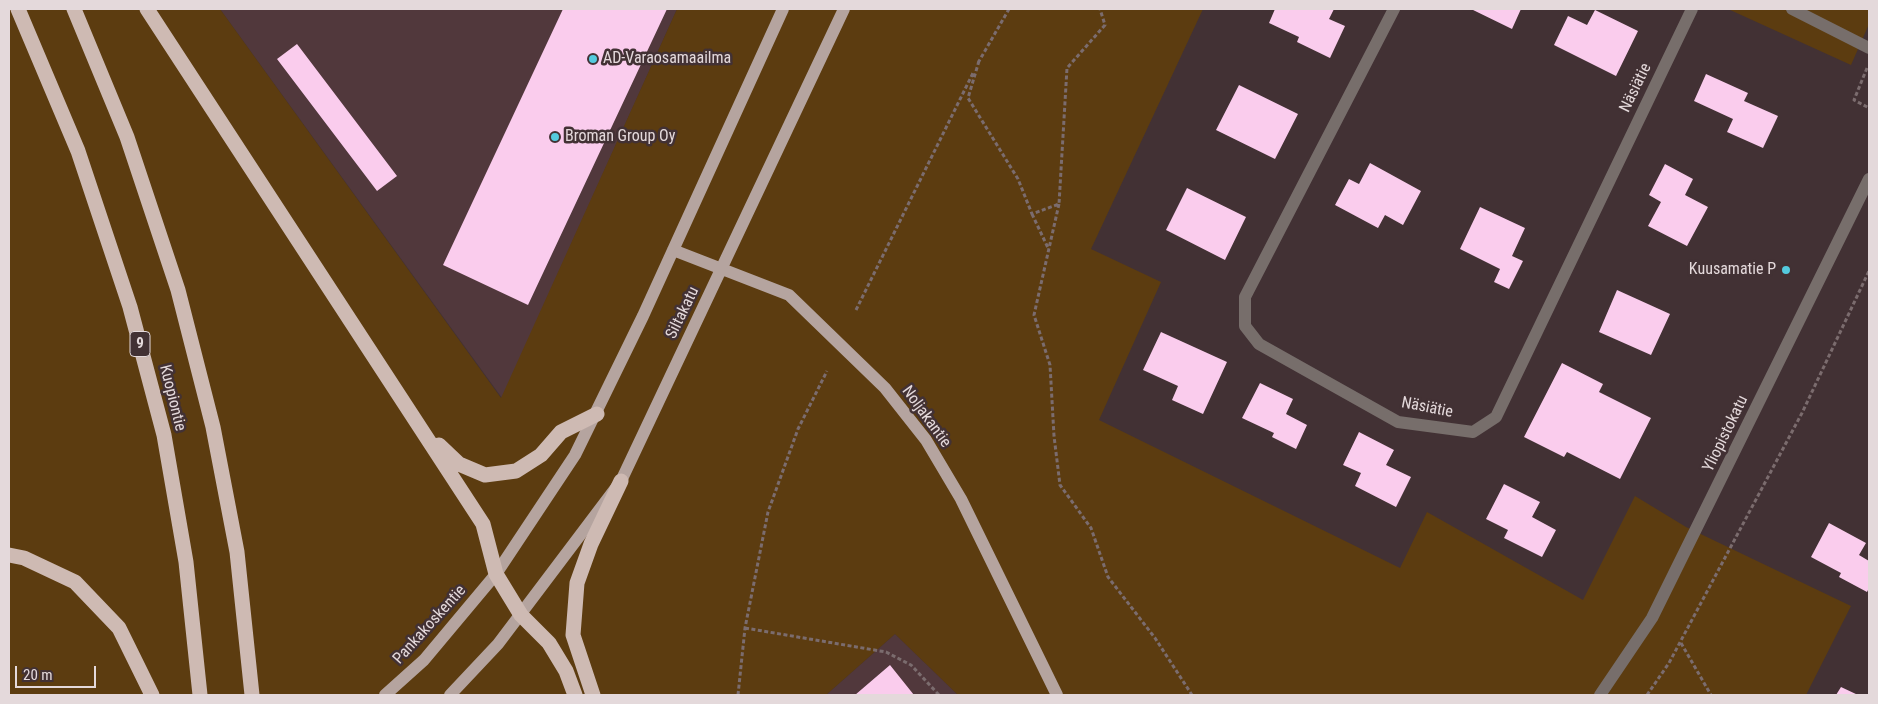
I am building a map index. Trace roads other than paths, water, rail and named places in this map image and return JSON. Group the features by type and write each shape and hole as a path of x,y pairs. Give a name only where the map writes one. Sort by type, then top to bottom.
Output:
{"highway":[{"name":"Kuopiontie","path":"18,9 78,151 130,307 164,435 186,562 200,695"},
{"name":"Kuopiontie","path":"74,9 127,136 178,290 214,427 236,552 252,695"},
{"path":"147,9 483,524 496,574 521,615 549,644 566,671 575,695"},
{"path":"420,426 458,464 485,476 516,471 541,455 561,432 597,414"},
{"path":"593,695 574,636 576,583 591,544 621,482"},
{"path":"9,556 24,558 75,582 119,628 152,695"}],"main road":[{"path":"496,574 574,455 597,414 783,9"},
{"name":"Siltakatu","path":"521,615 621,482 844,9"},
{"name":"Noljakantie","path":"673,250 789,295 885,388 926,440 961,499 1057,695"},
{"name":"Pankakoskentie","path":"385,695 424,660 496,574"},
{"path":"450,695 498,644 521,615"}],"street":[{"name":"Näsiätie","path":"1394,9 1245,297 1245,326 1259,344 1398,422 1473,432 1496,417 1692,9"},
{"path":"1792,9 1869,48"},
{"name":"Yliopistokatu","path":"1600,695 1657,610 1869,179"}],"place":[{"name":"AD-Varaosamaailma","path":"593,59"},
{"name":"Broman Group Oy","path":"555,137"},
{"name":"Kuusamatie P","path":"1786,270"}]}
